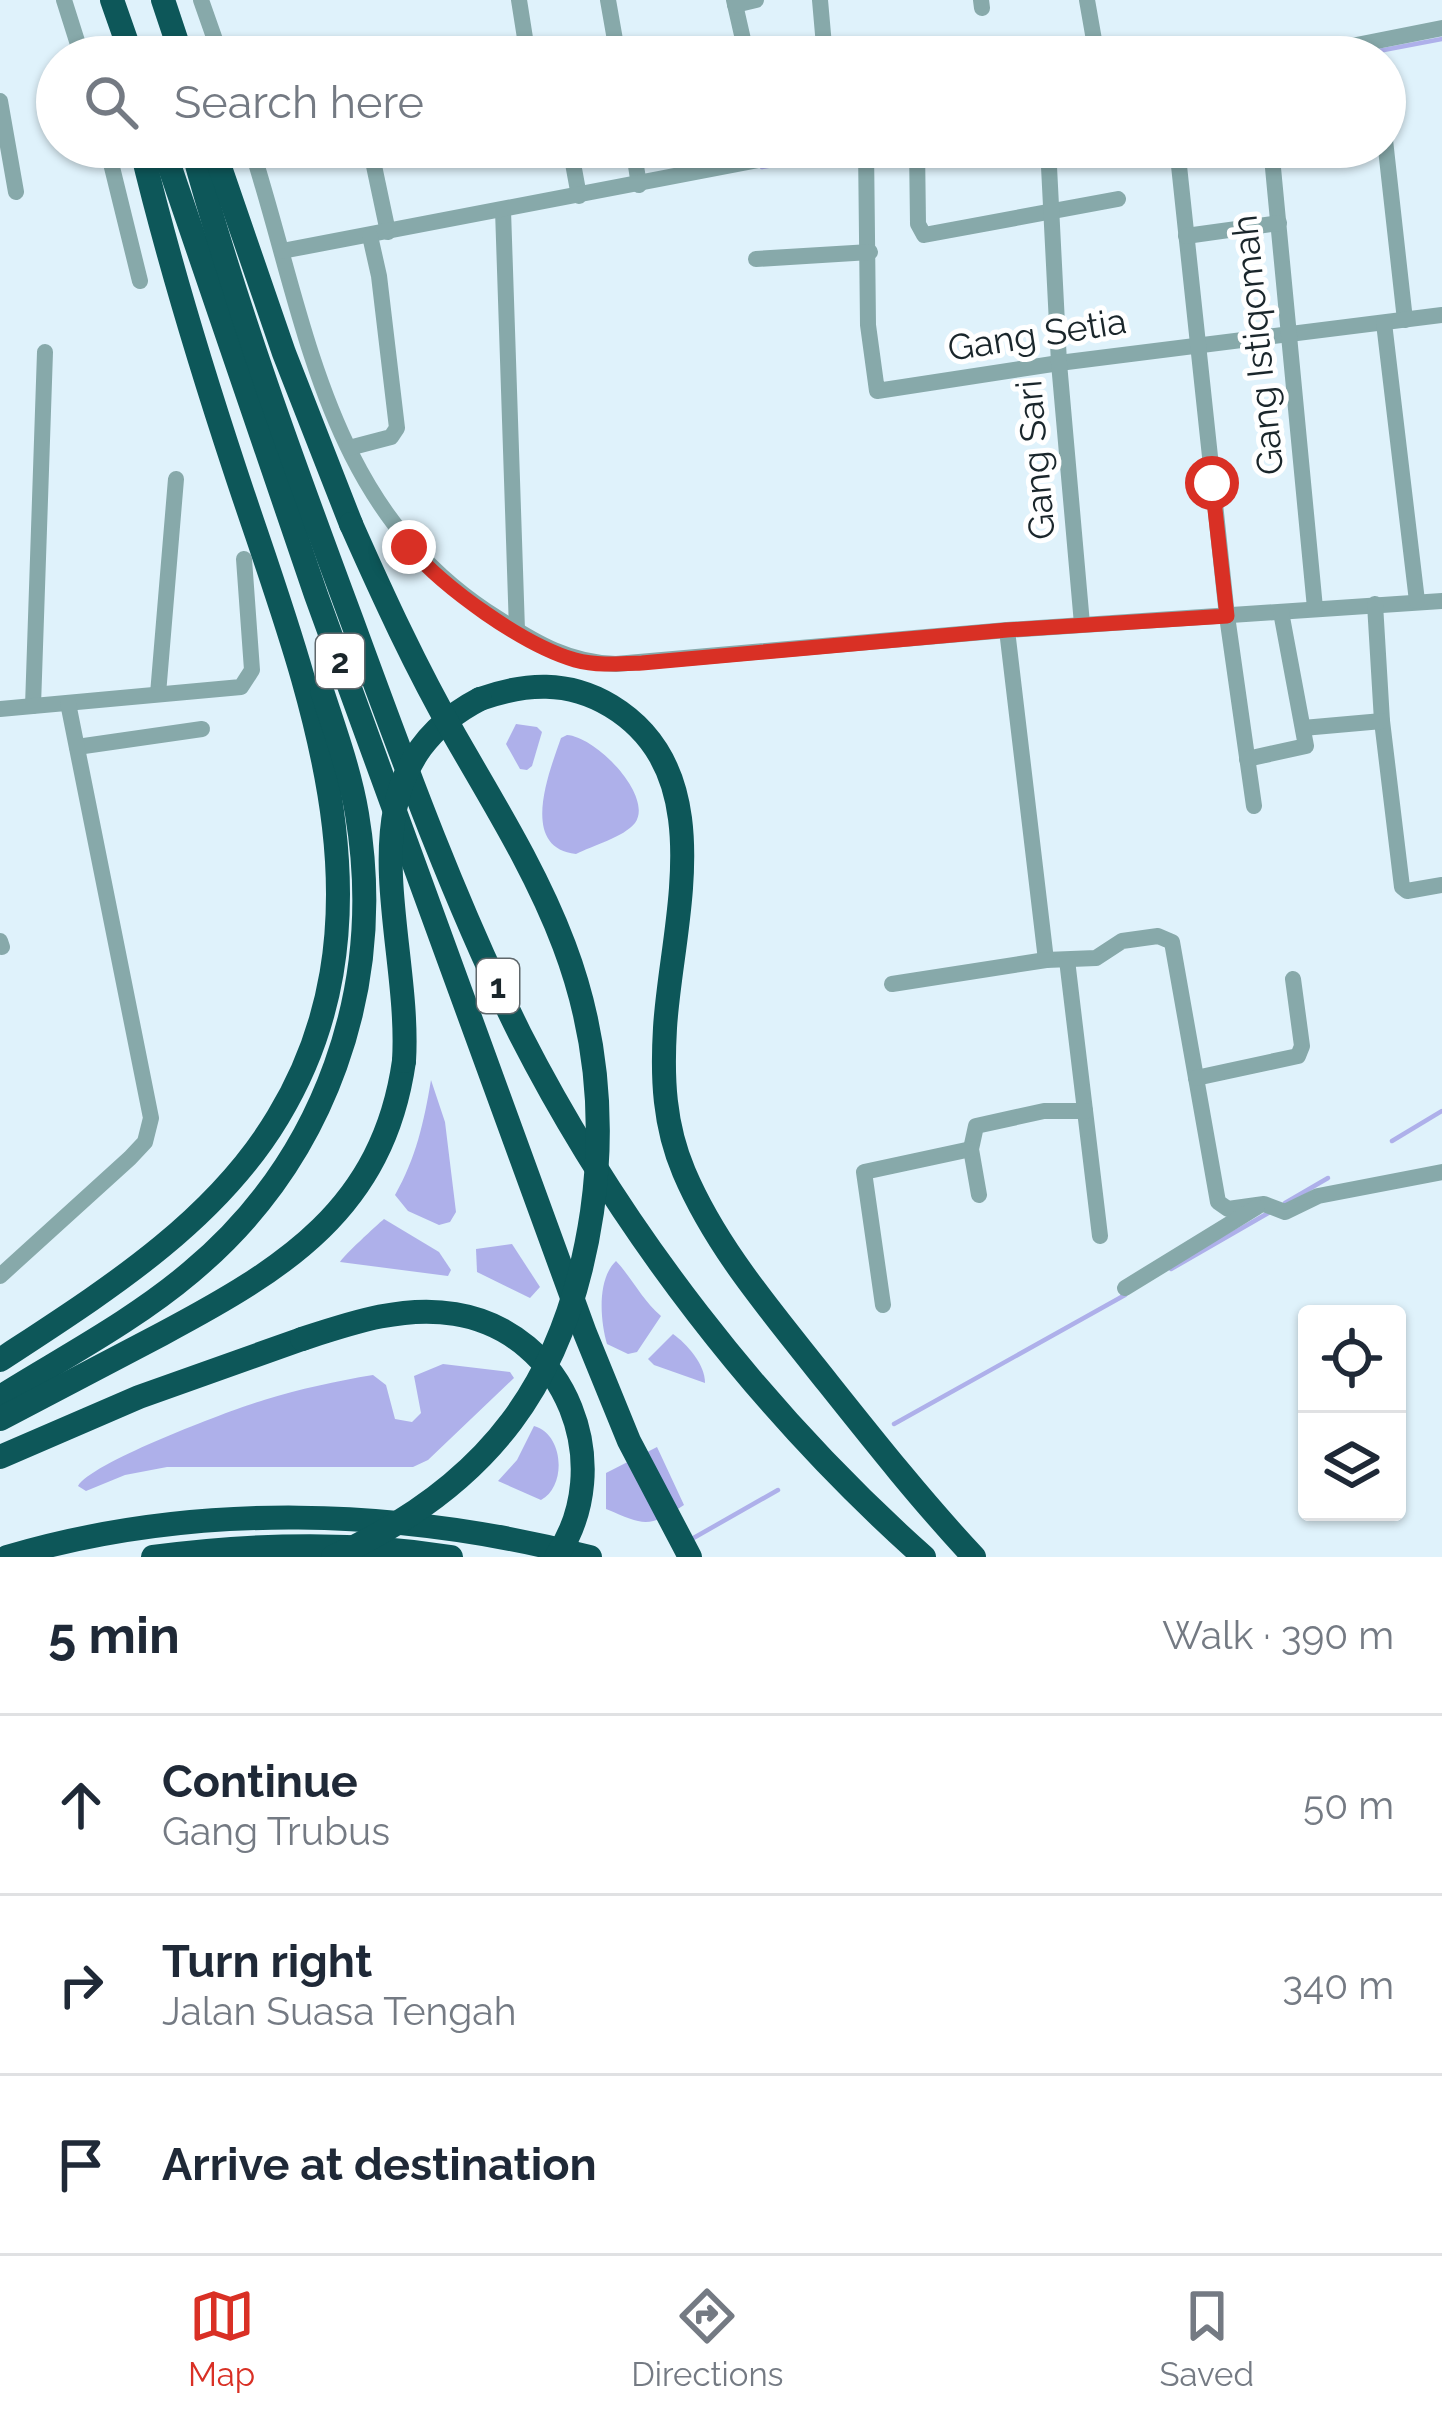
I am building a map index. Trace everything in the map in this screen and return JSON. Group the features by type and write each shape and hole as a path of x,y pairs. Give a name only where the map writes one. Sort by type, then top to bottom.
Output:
{"highway":[{"path":"109,0 116,36"},
{"path":"109,0 124,36"},
{"path":"158,0 165,36"},
{"path":"158,0 173,36"},
{"path":"0,1360 161,1246 243,1166 291,1093 316,1031 331,975 339,872 323,755 147,168"},
{"name":"2","path":"171,168 316,595 526,1173 608,1391 690,1557"},
{"name":"1","path":"198,168 326,552 430,825 482,953 551,1091 622,1205 722,1342 821,1456 924,1557"},
{"path":"220,168 284,353 351,524 408,650 515,839 563,942 590,1030 599,1132 580,1281 540,1380 501,1436 451,1485 386,1530 334,1557"},
{"path":"0,1396 157,1299 251,1213 302,1145 320,1109 357,993 366,908 352,790 321,687 200,351"},
{"path":"0,1419 242,1291 322,1231 377,1156 399,1097 406,1023 390,867 394,802 411,758 424,739 480,699 525,686 571,688 617,710 656,752 679,811 681,907 665,1025 664,1083 670,1130 683,1169 706,1216 754,1290 891,1462 974,1557"},
{"path":"0,1457 122,1404 302,1339 389,1315 436,1312 482,1320 524,1345 565,1394 584,1448 579,1508 556,1557"},
{"path":"7,1557 148,1528 300,1517 441,1526 590,1557"},
{"path":"152,1557 242,1548 369,1546 452,1557"}],"street":[{"path":"64,0 75,36"},
{"path":"201,0 214,36"},
{"path":"519,0 525,36"},
{"path":"608,0 614,36"},
{"path":"742,36 735,3 755,0"},
{"path":"820,0 823,36"},
{"path":"1087,0 1093,36"},
{"path":"1402,36 1442,28"},
{"path":"0,101 16,192"},
{"path":"112,168 140,281"},
{"path":"257,168 316,376 370,489 417,556 483,609 573,660 616,664 1082,624 1442,601"},
{"path":"349,448 391,437 397,428 372,168"},
{"path":"574,168 580,196"},
{"path":"636,168 639,185"},
{"path":"282,251 708,168"},
{"name":"Gang Setia","path":"868,168 868,325 877,391 1059,362 1442,315"},
{"path":"917,168 918,224 924,235 1118,199"},
{"name":"Gang Sari","path":"1049,168 1059,362 1082,624"},
{"path":"1179,168 1227,616 1254,806"},
{"name":"Gang Istiqomah","path":"1272,168 1315,608"},
{"path":"1388,168 1405,320"},
{"path":"503,210 517,630"},
{"path":"1186,236 1279,223"},
{"path":"756,259 870,252"},
{"path":"1384,323 1417,601"},
{"path":"33,706 45,352"},
{"path":"158,694 176,479"},
{"path":"0,709 236,688 246,682 252,670 244,559"},
{"path":"1375,604 1382,721 1402,886 1407,890 1442,885"},
{"path":"1247,759 1304,748 1281,612"},
{"path":"1007,630 1046,960"},
{"path":"0,1276 130,1158 149,1130 151,1109 68,703"},
{"path":"1303,728 1382,721"},
{"path":"77,747 202,729"},
{"path":"892,984 1046,960 1096,958 1122,941 1170,938 1177,952 1218,1202 1228,1209 1270,1206 1287,1211 1318,1196 1442,1172"},
{"path":"1067,960 1100,1236"},
{"path":"1196,1078 1298,1055 1302,1046 1293,979"},
{"path":"979,1196 971,1149 976,1126 1045,1111 1085,1111"},
{"path":"883,1305 864,1172 971,1149"},
{"path":"1125,1288 1270,1206"}],"water":[{"path":"516,724 542,732 527,770 520,769 506,744"},
{"path":"567,735 607,757 630,784 639,812 623,833 576,854 558,849 543,823 546,787 561,738"},
{"path":"431,1080 445,1122 456,1212 450,1222 439,1225 408,1211 395,1195 418,1139"},
{"path":"384,1219 439,1252 451,1270 448,1276 340,1262"},
{"path":"512,1244 540,1287 530,1298 477,1272 476,1249"},
{"path":"616,1261 661,1316 637,1352 628,1354 607,1344 603,1323 603,1289"},
{"path":"673,1334 694,1355 705,1383 648,1359"},
{"path":"443,1364 510,1372 514,1378 428,1460 413,1467 167,1467 125,1475 86,1491 78,1486 108,1464 194,1425 264,1400 345,1380 373,1375 386,1385 395,1419 412,1422 421,1413 414,1376"},
{"path":"534,1426 551,1439 558,1461 555,1484 541,1500 498,1481 517,1460"},
{"path":"657,1447 684,1505 646,1522 606,1509 606,1473"}],"waterway":[{"path":"1406,46 1442,39"},
{"path":"1392,1141 1442,1111"},
{"path":"1285,1203 1328,1178"},
{"path":"1171,1269 1270,1212"},
{"path":"894,1424 1125,1295"},
{"path":"690,1540 778,1490"}],"route":[{"path":"409,547 483,609 537,643 573,660 642,663 1007,630 1227,616 1212,483"}]}
